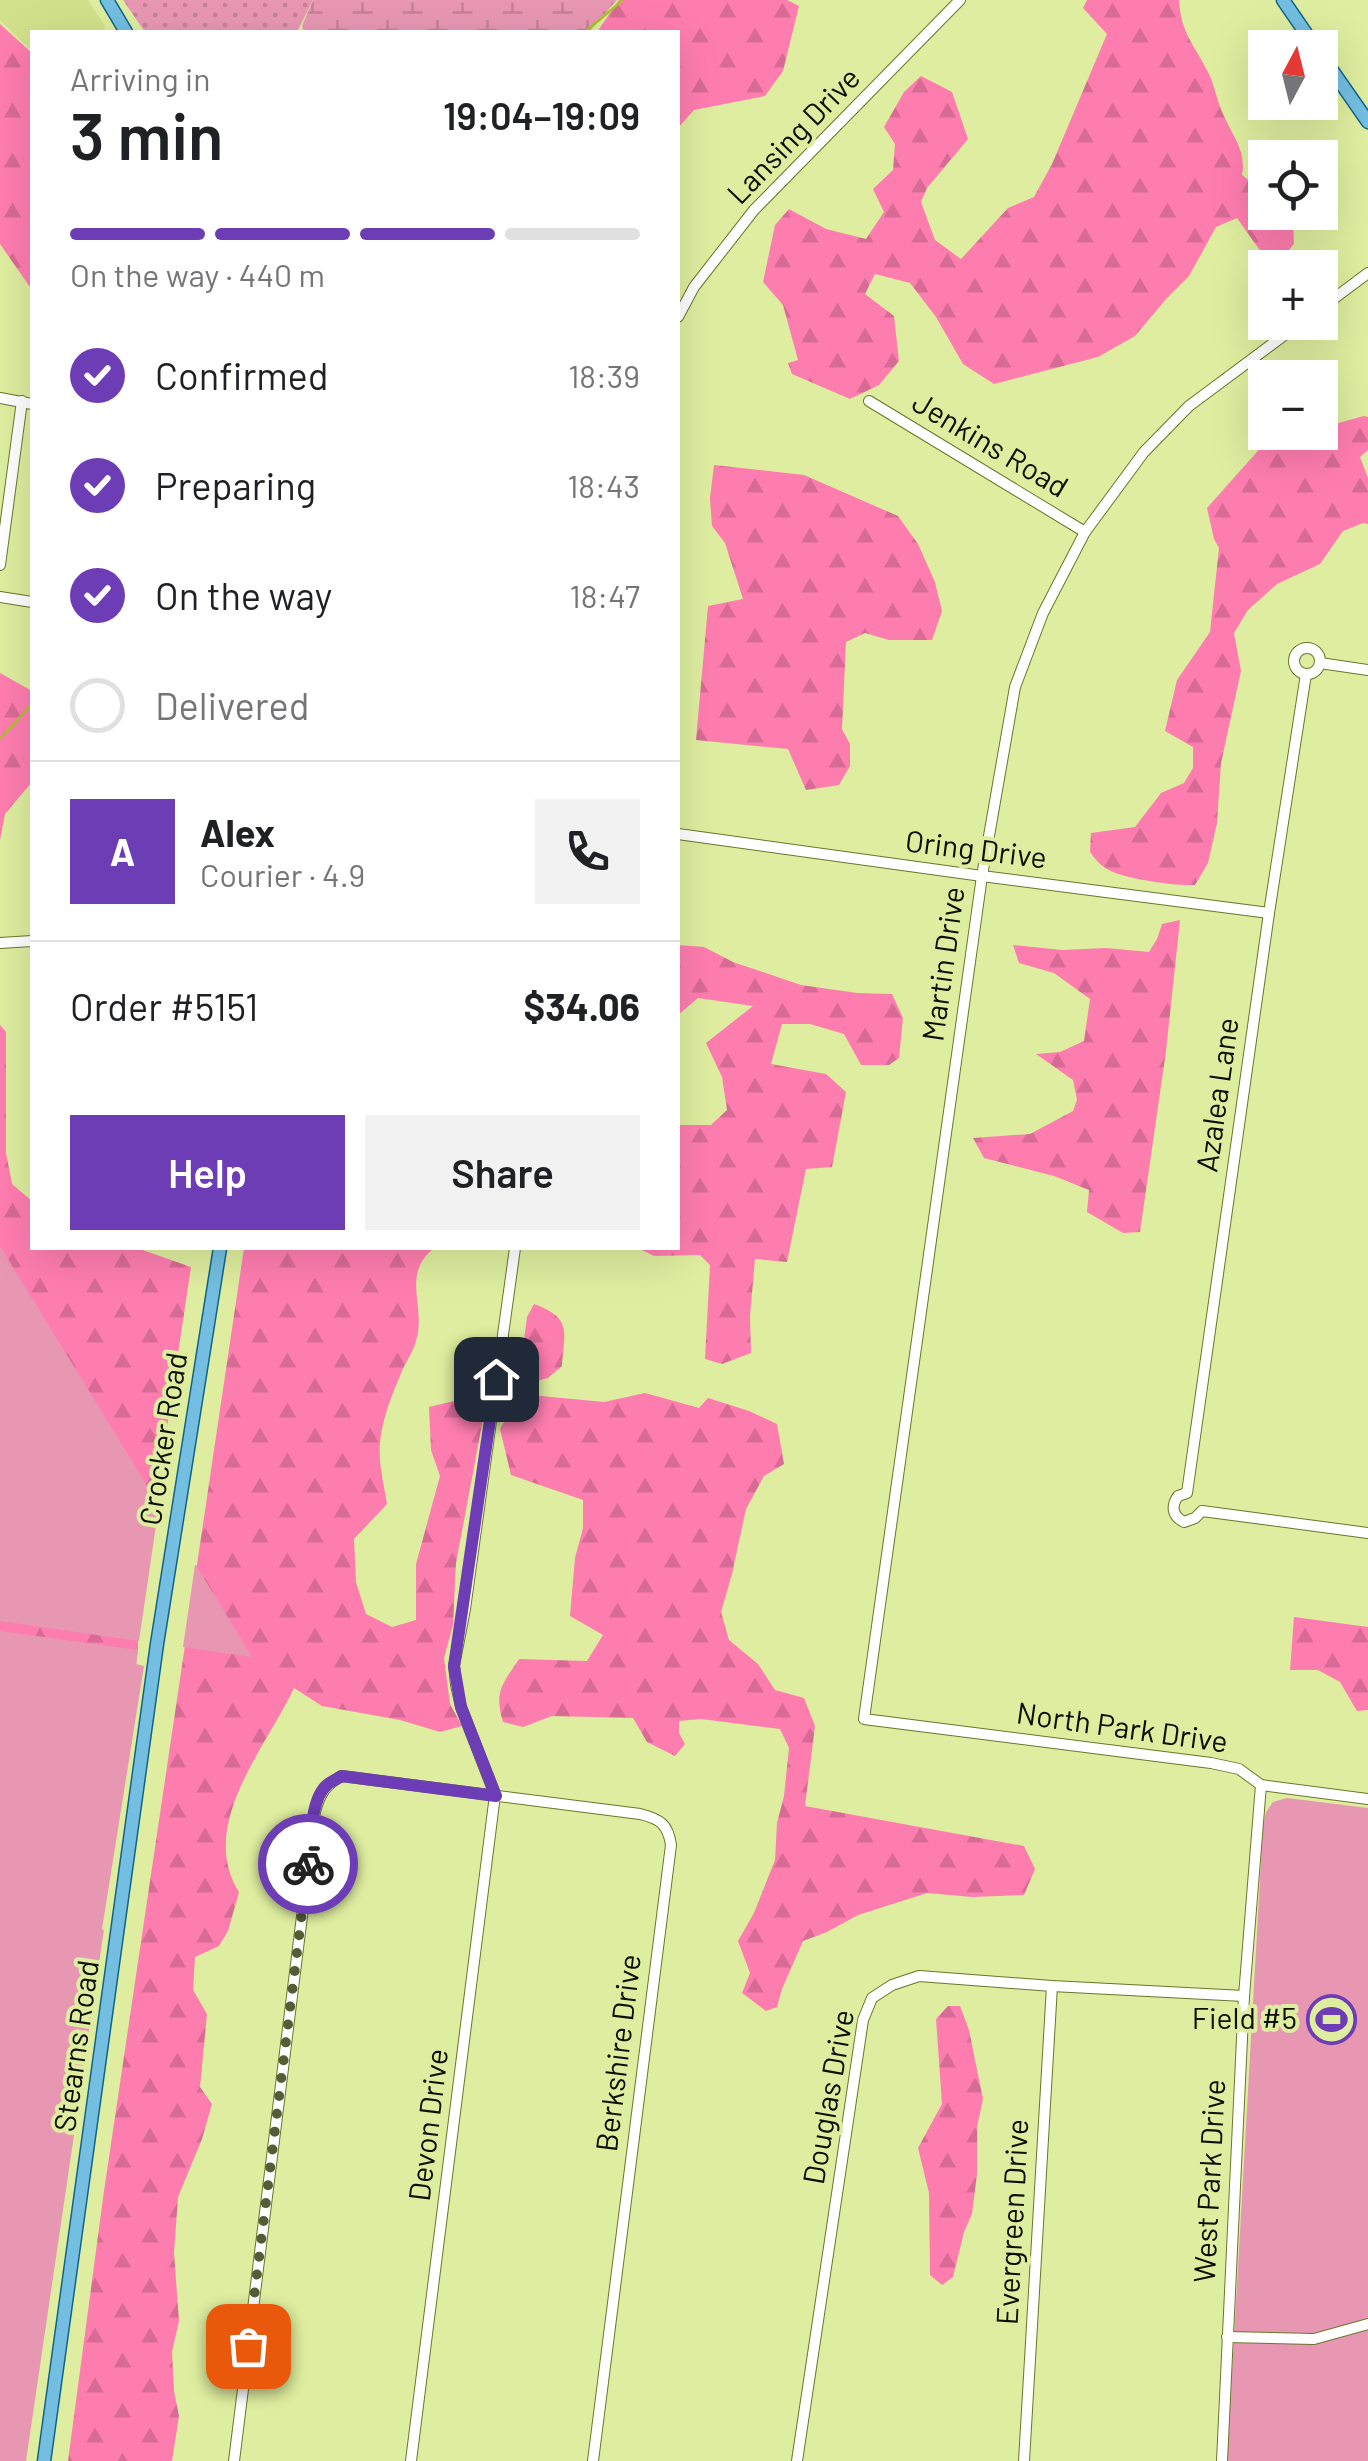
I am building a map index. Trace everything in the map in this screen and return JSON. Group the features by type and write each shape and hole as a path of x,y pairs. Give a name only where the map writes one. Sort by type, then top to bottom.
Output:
{"main road":[{"path":"107,0 125,30"},
{"path":"1289,2 1306,30"},
{"path":"1338,79 1368,122"},
{"name":"Crocker Road","path":"158,1638 220,1250"},
{"name":"Stearns Road","path":"44,2461 158,1638"}],"street":[{"name":"Lansing Drive","path":"680,314 694,287 754,210 960,0"},
{"path":"1338,296 1368,274"},
{"name":"Martin Drive","path":"864,1719 982,876 1015,687 1042,613 1085,532 1144,452 1189,406 1278,340"},
{"path":"0,398 27,402 0,565"},
{"name":"Jenkins Road","path":"869,401 1085,532"},
{"path":"0,597 30,602"},
{"path":"1312,649 1319,655 1320,663 1314,672 1306,674 1296,666 1295,658 1300,650 1312,649"},
{"path":"1320,663 1368,670"},
{"name":"Azalea Lane","path":"1202,1510 1187,1521 1176,1516 1173,1506 1178,1496 1187,1493 1306,674"},
{"name":"Oring Drive","path":"680,834 1269,912"},
{"path":"0,944 30,941"},
{"path":"234,2461 319,1796 326,1785 342,1776 496,1796 461,1707 454,1666 515,1250"},
{"path":"1187,1493 1202,1510 1368,1533"},
{"name":"North Park Drive","path":"864,1719 1212,1763 1239,1769 1261,1785 1368,1799"},
{"name":"West Park Drive","path":"1222,2461 1244,1996 1261,1785"},
{"name":"Devon Drive","path":"411,2461 496,1796"},
{"name":"Berkshire Drive","path":"496,1796 640,1814 656,1818 669,1830 671,1845 592,2461"},
{"name":"Douglas Drive","path":"797,2461 862,2020 872,1998 892,1985 918,1976 1244,1996"},
{"name":"Evergreen Drive","path":"1024,2461 1052,1986"},
{"path":"1228,2338 1314,2339 1368,2324"}],"shaded area":[{"path":"0,0 88,0 105,26 104,30 30,30 30,49 0,20"}],"green space":[{"path":"123,0 313,0 298,30 144,30"},
{"path":"313,0 617,0 591,30 303,30"},
{"path":"619,0 787,0 799,6 783,71 765,96 694,110 680,126 680,30 598,30"},
{"path":"1087,0 1179,0 1185,30 1208,72 1241,151 1242,175 1248,180 1248,230 1294,230 1294,244 1289,250 1260,250 1237,218 1216,227 1189,276 1135,336 1098,357 994,384 963,364 936,317 910,283 875,274 865,294 894,316 899,361 879,385 850,399 792,374 788,363 798,360 783,305 763,282 775,225 789,209 826,229 866,239 884,212 873,189 893,170 895,144 884,127 904,92 921,76 952,92 968,139 927,188 921,202 935,240 961,259 1008,208 1034,197 1052,164 1107,34 1083,8"},
{"path":"0,24 30,51 30,287 0,244"},
{"path":"1368,417 1368,450 1360,457 1368,478 1368,524 1343,531 1320,564 1277,584 1248,610 1234,633 1241,671 1221,763 1217,823 1208,863 1195,885 1150,881 1107,869 1090,852 1091,833 1135,827 1161,793 1184,783 1193,768 1193,747 1165,731 1177,680 1210,632 1219,548 1207,508 1259,450 1338,450 1338,423"},
{"path":"714,465 804,475 898,516 918,544 935,582 942,611 932,640 889,640 865,633 846,642 842,729 850,744 850,766 839,785 806,790 788,749 696,740 708,606 743,599 725,543 712,526"},
{"path":"0,673 30,690 30,784 5,814 0,840"},
{"path":"1180,920 1140,1232 1123,1233 1087,1212 1089,1190 1054,1176 984,1158 973,1138 1030,1134 1073,1111 1077,1100 1073,1080 1036,1054 1060,1052 1084,1041 1090,999 1054,973 1019,963 1013,945 1149,952 1162,924"},
{"path":"680,945 704,947 733,962 801,985 892,994 903,1018 899,1058 889,1065 861,1065 844,1034 810,1024 782,1024 771,1064 826,1074 846,1092 832,1167 806,1169 787,1262 755,1259 751,1353 722,1364 705,1359 710,1265 700,1255 654,1256 642,1250 680,1250 680,1125 711,1125 727,1110 722,1077 706,1043 753,1006 698,998 680,1013"},
{"path":"0,1025 6,1032 6,1153 12,1184 30,1199 30,1250 143,1250 191,1267 138,1621 133,1697 20,2461 0,2461"},
{"path":"0,1246 159,1505 139,1641 0,1621"},
{"path":"244,1250 432,1250 418,1269 416,1341 390,1400 381,1434 380,1458 387,1504 354,1539 356,1582 366,1614 392,1627 416,1620 416,1564 440,1476 431,1450 429,1407 483,1394 484,1414 456,1563 453,1625 444,1658 450,1704 462,1726 440,1732 400,1720 322,1706 294,1688 240,1787 226,1840 228,1866 239,1892 228,1931 219,1946 195,1957 193,1990 207,2014 200,2087 212,2104 178,2197 174,2253 179,2321 172,2352 179,2416 172,2461 68,2461 104,2191"},
{"path":"534,1304 555,1315 564,1335 562,1366 548,1378 533,1382 520,1371 527,1317"},
{"path":"645,1393 699,1408 708,1398 777,1424 784,1464 764,1476 746,1509 721,1612 729,1640 758,1664 775,1690 804,1698 815,1726 805,1806 1024,1846 1035,1869 1024,1895 972,1897 927,1893 858,1915 803,1941 777,2007 766,2011 742,1993 750,1973 738,1941 775,1860 789,1748 780,1729 701,1719 679,1721 679,1733 685,1744 675,1756 647,1742 633,1718 552,1716 523,1727 503,1722 500,1711 501,1689 519,1659 587,1661 603,1635 570,1616 575,1558 583,1528 583,1500 511,1475 500,1429 520,1394 604,1402"},
{"path":"196,1565 252,1657 183,1647"},
{"path":"1294,1617 1368,1627 1368,1710 1357,1711 1340,1682 1318,1670 1290,1670"},
{"path":"0,1631 138,1650 136,1664 144,1666 81,2083 71,2082 61,2131 74,2135 26,2461 0,2461"},
{"path":"1287,1798 1368,1808 1368,2461 1227,2461 1263,1826 1273,1802"},
{"path":"948,2006 960,2006 983,2099 977,2127 972,2214 953,2277 942,2285 930,2275 929,2193 918,2148 942,2104 936,2019"}],"waterway":[{"path":"587,30 623,0"},
{"path":"0,739 30,706"}],"way so far":[{"path":"248,2346 308,1864"}],"place":[{"name":"Field #5","path":"1332,2019"}],"route":[{"path":"308,1864 319,1796 326,1785 342,1776 496,1796 461,1707 454,1666 496,1379"}]}
